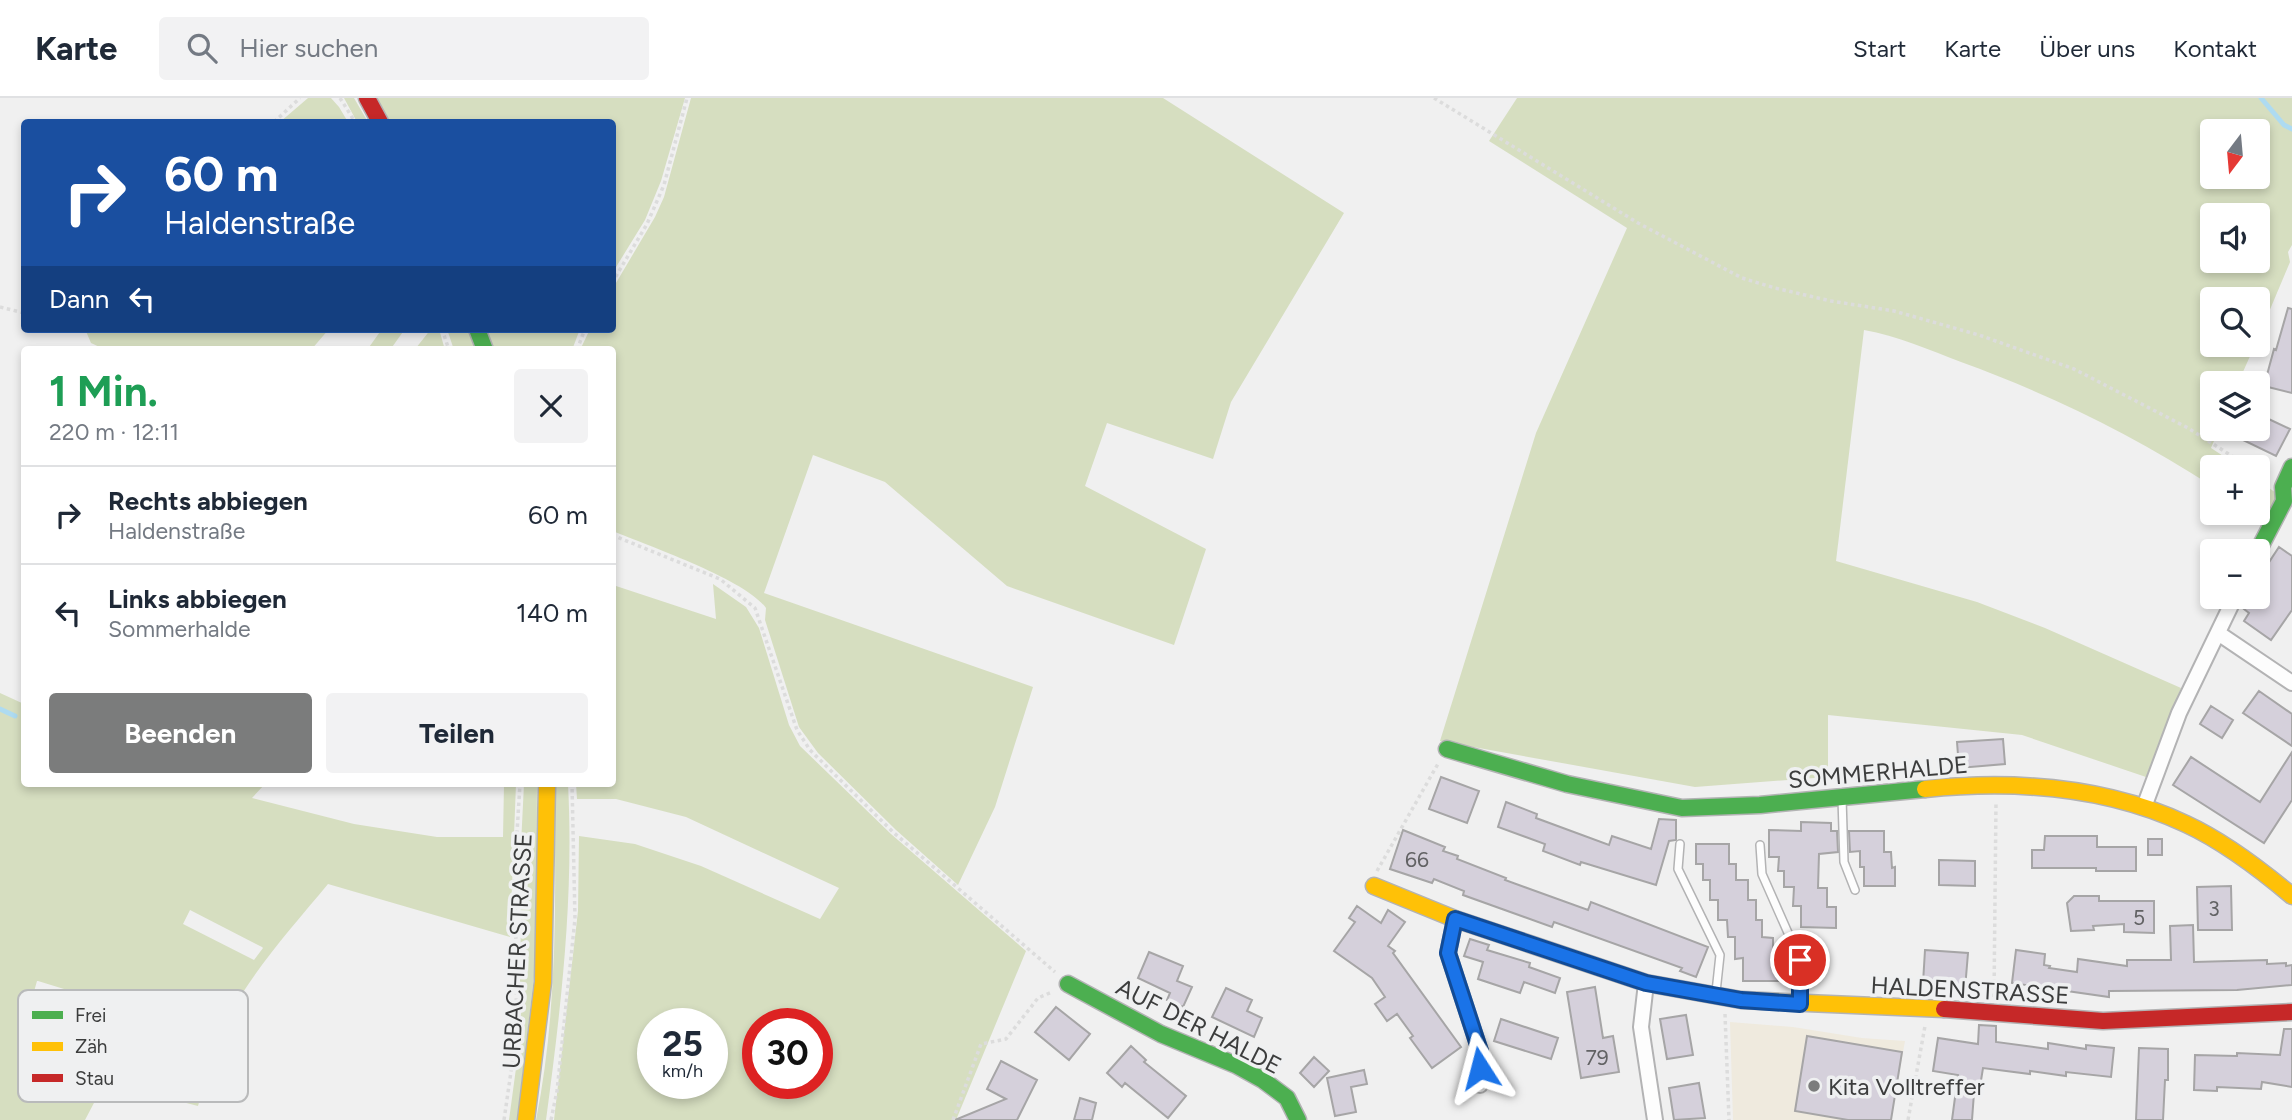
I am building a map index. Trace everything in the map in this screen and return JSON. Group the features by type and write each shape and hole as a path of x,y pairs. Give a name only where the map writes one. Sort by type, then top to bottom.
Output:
{"street":[{"path":"367,98 378,119"},
{"path":"2266,539 2288,505 2283,487 2292,467"},
{"path":"2144,807 2179,713 2229,609"},
{"path":"2218,633 2292,683"},
{"name":"SOMMERHALDE","path":"1447,749 1567,784 1682,808 1720,808 1955,786 2012,785 2077,790 2144,807 2188,825 2257,867 2292,896"},
{"name":"URBACHER STRASSE","path":"526,1120 542,982 547,787"},
{"name":"HALDENSTRASSE","path":"1374,886 1455,919 1646,983 1720,997 2103,1021 2292,1012"},
{"path":"1455,919 1448,953 1480,1051 1480,1085"},
{"path":"1646,983 1641,1027 1655,1120"},
{"name":"AUF DER HALDE","path":"1068,984 1161,1034 1236,1065 1264,1080 1287,1098 1298,1120"}],"lane":[{"path":"1842,797 1844,862 1855,890"},
{"path":"1679,844 1678,869 1720,955 1720,997"},
{"path":"1760,845 1762,874 1800,960 1800,1004"}],"path":[{"path":"277,119 300,98"},
{"path":"340,98 353,119"},
{"path":"616,276 647,224 664,186 687,98"},
{"path":"1434,98 1638,223 1742,278 1809,296 1894,311 1979,335 2074,369 2188,428 2230,455"},
{"path":"0,307 21,312"},
{"path":"616,537 720,579 755,608 797,730 810,750 893,832 1068,984"},
{"path":"1377,868 1447,749"},
{"path":"504,1120 514,1044 517,973 514,881 520,787"},
{"path":"551,1120 557,1091 575,919 572,787"},
{"path":"1994,1013 1996,806"},
{"path":"1720,997 1729,1120"},
{"path":"953,1120 981,1044 1006,1040 1038,998"},
{"path":"1908,1120 1928,1008"}],"shaded area":[{"name":"Kita Volltreffer","path":"1730,1022 1905,1041 1891,1120 1733,1120"}],"green space":[{"path":"308,98 331,98 346,119 284,119"},
{"path":"344,98 354,98 366,119 355,119"},
{"path":"374,98 685,98 661,181 645,220 616,267 616,119 386,119"},
{"path":"691,98 1163,98 1344,213 1231,402 1213,459 1107,423 1085,486 1206,549 1174,645 1007,586 885,482 813,455 764,593 1033,687 995,807 958,885 896,830 818,753 799,727 765,620 766,608 755,597 718,575 616,532 616,346 582,346 588,333 616,333 616,283 664,197"},
{"path":"1517,98 2292,98 2292,245 2288,252 2290,262 2270,310 2270,287 2200,287 2200,357 2250,357 2243,371 2200,371 2200,441 2214,441 2211,448 2222,455 2200,455 2200,479 2121,433 2058,402 1925,348 1864,330 1836,561 1977,602 2045,628 2181,688 2146,777 2022,735 1828,715 1828,777 1695,787 1440,741 1536,433 1627,228 1489,141"},
{"path":"87,333 326,333 314,346 97,346 91,343"},
{"path":"379,333 402,333 393,346 370,346"},
{"path":"428,333 440,333 444,346 418,346"},
{"path":"448,333 469,333 474,346 453,346"},
{"path":"488,333 578,333 574,346 493,346"},
{"path":"2270,489 2276,493 2270,508"},
{"path":"713,584 746,607 759,628 789,725 800,746 891,834 1026,951 956,1120 554,1120 578,911 579,836 635,844 701,866 820,919 839,888 686,817 616,799 577,799 576,787 616,787 616,586 716,619"},
{"path":"0,693 21,703 21,787 262,787 252,798 354,824 437,837 503,837 504,787 516,787 510,937 328,884 263,963 245,990 67,990 37,981 34,990 18,990 18,1102 94,1102 85,1120 0,1120","holes":["190,910 262,947 254,960 183,924"]},
{"path":"524,787 537,787 536,960 517,1120 509,1120 519,1046 519,885"},
{"path":"554,787 568,787 568,910 561,994 546,1120 536,1120 552,995 555,911"},
{"path":"182,1102 199,1102 198,1106"}],"building":[{"path":"2288,308 2292,309 2292,393 2270,388 2268,371 2274,349 2276,350"},
{"path":"2270,420 2290,429 2276,456 2245,441 2270,441"},
{"path":"2279,547 2292,556 2292,610 2271,640 2244,621 2249,613 2244,609 2270,609 2270,561"},
{"path":"2259,691 2292,714 2292,746 2243,713"},
{"path":"2211,706 2233,720 2222,738 2200,724"},
{"path":"2003,739 2005,764 1959,768 1957,742"},
{"path":"2292,752 2292,800 2264,843 2173,785 2191,757 2260,802"},
{"path":"1441,777 1479,791 1467,823 1429,809"},
{"path":"1506,802 1537,814 1536,818 1609,845 1612,836 1651,849 1659,819 1676,820 1676,840 1669,841 1656,885 1581,862 1580,865 1543,851 1545,844 1498,827"},
{"path":"1801,822 1831,823 1831,831 1837,831 1838,852 1819,854 1818,888 1827,888 1827,907 1836,907 1836,928 1801,927 1801,906 1793,906 1794,887 1784,887 1784,871 1778,871 1779,857 1769,857 1769,830 1801,831"},
{"path":"1403,830 1445,847 1443,851 1458,856 1457,859 1506,878 1505,880 1588,910 1591,902 1708,947 1696,977 1680,971 1682,968 1554,922 1552,927 1463,895 1464,891 1434,879 1432,883 1390,869"},
{"path":"1849,831 1884,831 1884,852 1891,852 1892,868 1895,867 1895,886 1864,886 1864,867 1860,867 1860,851 1850,852"},
{"path":"2045,836 2097,836 2097,847 2136,847 2136,871 2032,868 2032,850 2044,850"},
{"path":"2148,839 2162,839 2162,855 2148,855"},
{"path":"1696,844 1729,844 1729,864 1736,864 1736,880 1748,880 1748,900 1756,900 1756,920 1762,920 1762,937 1773,938 1773,958 1784,958 1784,981 1743,981 1743,958 1735,959 1735,937 1728,937 1727,920 1718,920 1718,900 1710,900 1710,880 1703,880 1703,864 1696,864"},
{"path":"1939,860 1975,861 1975,886 1939,885"},
{"path":"2231,886 2232,930 2198,930 2197,887"},
{"path":"2074,896 2099,896 2099,901 2154,901 2154,933 2124,932 2124,924 2071,931 2067,903"},
{"path":"1357,906 1381,923 1388,910 1405,922 1388,946 1395,951 1393,953 1461,1047 1432,1068 1410,1038 1413,1036 1397,1014 1387,1021 1375,1004 1385,997 1372,978 1334,951 1355,922 1349,918"},
{"path":"2193,925 2194,962 2267,960 2267,964 2286,963 2286,966 2292,965 2292,985 2237,990 2109,991 2109,997 2012,983 2016,950 2045,954 2044,965 2050,966 2049,968 2077,972 2078,959 2127,966 2127,960 2171,960 2170,926"},
{"path":"1470,939 1489,945 1487,950 1530,963 1529,967 1560,978 1555,993 1524,982 1520,993 1478,979 1483,962 1464,956"},
{"path":"1925,950 1968,953 1965,989 1923,983"},
{"path":"1149,952 1183,966 1177,981 1192,987 1183,1007 1167,1000 1170,993 1138,978"},
{"path":"1595,987 1603,1038 1613,1036 1619,1072 1581,1078 1567,992"},
{"path":"1226,988 1252,1000 1247,1011 1262,1018 1254,1037 1212,1017"},
{"path":"1056,1007 1090,1034 1069,1060 1035,1032"},
{"path":"1686,1015 1693,1055 1667,1059 1660,1019"},
{"path":"1501,1019 1558,1038 1551,1059 1494,1041"},
{"path":"1979,1025 1996,1026 1996,1042 2048,1049 2048,1043 2086,1049 2086,1045 2114,1048 2111,1077 2066,1072 2066,1076 2030,1071 2030,1074 1983,1068 1979,1093 1974,1093 1972,1120 1952,1120 1958,1075 1933,1071 1938,1038 1978,1044"},
{"path":"2284,1029 2292,1029 2292,1087 2262,1082 2261,1089 2217,1087 2217,1091 2194,1090 2195,1055 2280,1055"},
{"path":"1807,1036 1902,1052 1891,1120 1848,1120 1795,1111"},
{"path":"1131,1046 1146,1060 1144,1062 1186,1096 1168,1118 1125,1083 1122,1087 1107,1073"},
{"path":"2139,1048 2168,1049 2168,1080 2165,1080 2163,1120 2136,1120"},
{"path":"1314,1057 1329,1071 1314,1087 1300,1073"},
{"path":"1001,1061 1037,1080 1017,1120 955,1120 1006,1099 987,1089"},
{"path":"1364,1070 1367,1084 1351,1087 1356,1112 1335,1116 1327,1078"},
{"path":"1699,1083 1705,1118 1674,1120 1669,1088"},
{"path":"1080,1098 1096,1103 1092,1120 1074,1120"}],"waterway":[{"path":"2261,98 2284,125 2292,129"},
{"path":"0,709 15,716"}],"traffic: fast":[{"path":"479,333 483,346"},
{"path":"2264,539 2284,501 2283,487 2292,467"},
{"path":"1447,749 1567,784 1682,808 1760,805 1925,789"},
{"path":"1068,984 1161,1034 1236,1065 1263,1080 1287,1098 1298,1120"}],"traffic: slow":[{"path":"1925,789 2025,786 2124,801 2155,811 2215,839 2292,896"},
{"path":"526,1120 543,982 547,787"},
{"path":"1374,886 1455,919 1646,983 1741,1000 1944,1009"}],"traffic: jam":[{"path":"367,98 378,119"},
{"path":"1944,1009 2103,1021 2292,1012"}],"place":[{"name":"Kita Volltreffer","path":"1814,1086"}],"route":[{"path":"1480,1068 1480,1051 1448,953 1455,919 1646,983 1741,1000 1800,1004 1800,960"}]}
